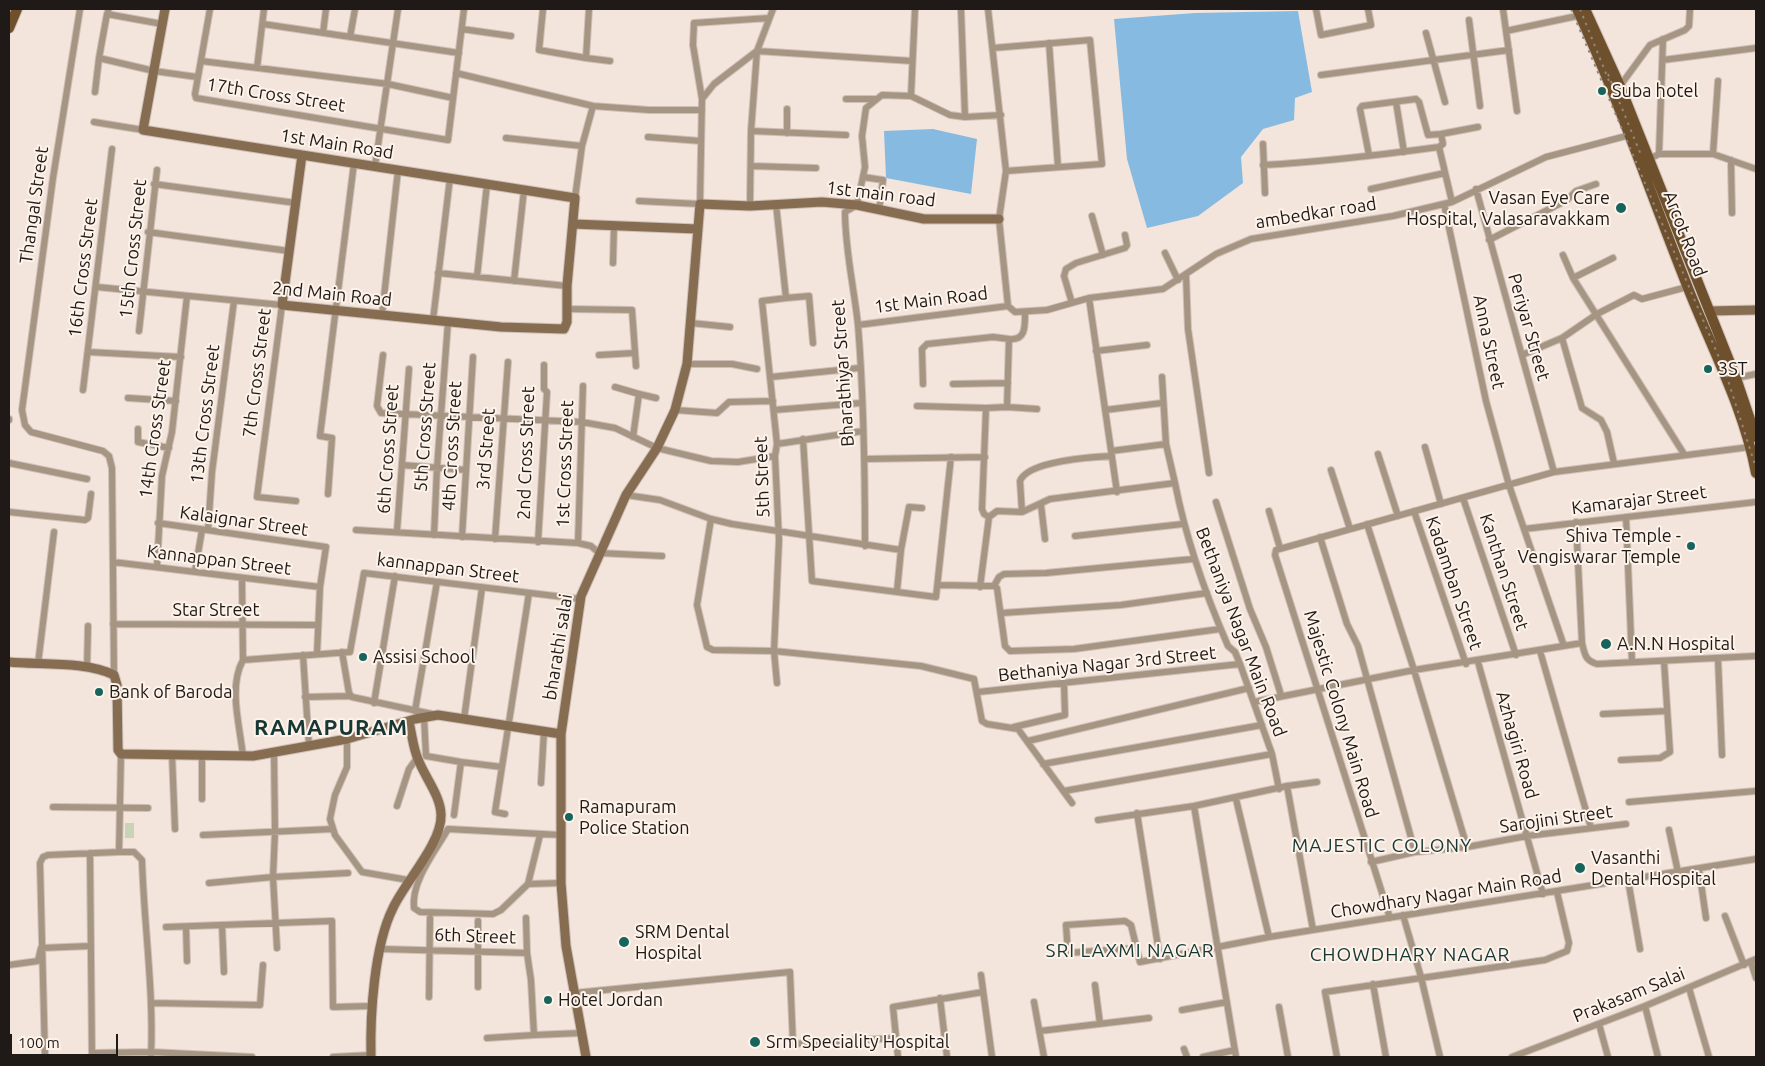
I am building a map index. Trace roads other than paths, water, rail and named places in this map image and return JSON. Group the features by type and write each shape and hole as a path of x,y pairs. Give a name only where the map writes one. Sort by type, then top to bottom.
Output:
{"main road":[{"path":"9,28 17,9"},
{"name":"Arcot Road","path":"1583,12 1620,86 1645,161 1681,255 1709,311 1731,379 1756,473"},
{"name":"Arcot Road","path":"1583,12 1630,135 1645,161"},
{"name":"Arcot Road","path":"1681,255 1688,287 1756,437"}],"street":[{"name":"Thangal Street","path":"80,9 52,178 22,410 25,425 31,432 103,451 109,456 112,468 114,675"},
{"path":"143,130 165,9"},
{"name":"17th Cross Street","path":"210,9 197,77 195,97 199,100 381,127"},
{"path":"257,68 264,9"},
{"path":"323,33 326,9"},
{"path":"350,37 355,9"},
{"path":"375,166 398,9"},
{"path":"381,127 448,140 464,9"},
{"path":"543,9 539,50 610,61"},
{"path":"586,58 589,9"},
{"path":"750,206 751,131 757,51 773,9"},
{"path":"911,96 915,9"},
{"path":"961,9 965,117"},
{"path":"988,9 1006,171 999,219 1008,306"},
{"path":"1316,9 1322,35 1372,25 1368,9"},
{"path":"1504,9 1517,111"},
{"path":"1620,86 1650,45 1685,30 1689,26 1690,9"},
{"path":"95,92 108,11 162,24"},
{"path":"1506,31 1583,12"},
{"path":"639,201 700,204 702,99 693,45 694,23 769,18"},
{"path":"1469,20 1480,106"},
{"path":"263,24 459,53"},
{"path":"462,29 510,36"},
{"path":"1426,33 1445,102"},
{"path":"1659,154 1663,39"},
{"path":"993,48 1090,40 1102,164 1006,171"},
{"path":"1049,43 1058,167"},
{"path":"1663,60 1756,48"},
{"path":"1321,75 1508,50"},
{"path":"702,99 714,84 757,51 912,61"},
{"path":"99,58 154,71 197,77"},
{"path":"201,61 388,84 452,98"},
{"path":"456,73 593,106 649,110 702,110"},
{"path":"1713,154 1718,81"},
{"path":"857,205 866,167 862,136 866,108 875,99 889,94 911,96 950,115 965,117 1001,115"},
{"path":"846,99 875,99"},
{"path":"1369,155 1361,107 1418,100 1428,135 1478,127"},
{"path":"1396,102 1404,152"},
{"path":"593,106 582,146 575,198 567,286 567,309 632,310 636,366"},
{"path":"787,109 787,133"},
{"name":"1st Main Road","path":"94,122 575,198"},
{"path":"751,131 846,135"},
{"path":"1262,165 1404,152 1438,147 1443,144 1441,134"},
{"name":"ambedkar road","path":"1008,306 1015,312 1047,310 1088,298 1163,289 1216,254 1251,238 1375,220 1452,202 1546,157 1630,135"},
{"path":"506,138 582,146"},
{"path":"648,138 701,141"},
{"path":"1263,144 1262,165 1265,193"},
{"path":"1438,147 1452,202"},
{"name":"16th Cross Street","path":"83,390 97,287 112,149"},
{"path":"1645,161 1659,154 1713,154 1756,169 1756,164"},
{"name":"7th Cross Street","path":"296,501 258,497 302,155"},
{"path":"1731,160 1732,213"},
{"path":"328,494 332,438 320,436 334,310 354,163"},
{"path":"751,166 816,168"},
{"name":"15th Cross Street","path":"139,331 156,170"},
{"path":"382,315 398,170"},
{"path":"1372,189 1445,173"},
{"path":"863,177 883,180 879,210"},
{"path":"433,320 450,178"},
{"path":"154,184 296,203"},
{"path":"477,277 487,184"},
{"path":"1489,240 1567,200 1576,191 1596,184"},
{"path":"514,281 524,190"},
{"name":"Periyar Street","path":"1476,190 1554,472"},
{"name":"1st main road","path":"700,204 750,206 822,202 857,205 924,219 999,219"},
{"name":"bharathi salai","path":"586,1057 566,946 561,883 561,734 580,599 626,495 657,448 676,410 687,364 700,204"},
{"path":"776,204 786,298 809,296 813,343"},
{"name":"Anna Street","path":"1444,204 1486,401 1509,485 1564,646"},
{"name":"Bharathiyar Street","path":"857,205 845,212 845,235 858,325 865,459 865,546"},
{"path":"1092,216 1103,255"},
{"path":"573,224 697,228"},
{"path":"612,263 614,226"},
{"path":"148,232 289,251"},
{"path":"1072,303 1064,276 1066,269 1076,263 1127,247 1125,234"},
{"path":"1165,253 1178,280"},
{"path":"1563,255 1573,278 1684,454"},
{"path":"1573,278 1613,258"},
{"path":"438,273 567,286"},
{"path":"1186,275 1188,329 1209,472"},
{"name":"2nd Main Road","path":"97,287 501,327 564,329 567,309"},
{"path":"1522,355 1562,338 1597,314 1634,294 1642,300 1688,287"},
{"name":"14th Cross Street","path":"156,566 162,476 176,402 188,296"},
{"name":"5th Street","path":"777,683 774,651 779,532 774,456 777,444 762,301 786,298"},
{"path":"1088,298 1117,492"},
{"name":"13th Cross Street","path":"195,571 205,530 234,300"},
{"name":"1st Main Road","path":"858,325 1008,306"},
{"path":"1709,311 1756,310"},
{"path":"923,384 922,349 927,344 993,337 1016,340 1024,332 1025,312"},
{"name":"5th Cross Street","path":"434,535 436,468 448,322"},
{"path":"691,323 730,327"},
{"path":"1562,338 1582,408 1601,420 1607,432 1614,463"},
{"path":"1007,407 1009,339"},
{"path":"1096,351 1147,345"},
{"path":"88,352 181,357"},
{"path":"599,355 635,353"},
{"path":"383,355 378,409 382,413 502,420 582,422 615,428 657,448 711,461 738,462 774,456"},
{"name":"4th Cross Street","path":"462,537 473,357"},
{"name":"3rd Street","path":"495,539 502,420 508,362"},
{"path":"687,364 732,364 757,369"},
{"name":"2nd Cross Street","path":"538,542 547,392 544,388 544,365"},
{"path":"770,377 860,368"},
{"name":"6th Cross Street","path":"397,531 409,369"},
{"path":"1731,379 1756,374"},
{"name":"Bethaniya Nagar Main Road","path":"1162,377 1166,444 1183,524 1220,629 1228,646 1235,652 1249,688 1272,754 1279,789"},
{"path":"953,384 1008,383"},
{"name":"1st Cross Street","path":"578,543 583,386"},
{"path":"615,387 656,398"},
{"path":"632,437 639,394"},
{"path":"128,398 176,402"},
{"path":"676,410 717,413 729,402 773,401"},
{"path":"1105,410 1162,402"},
{"path":"774,410 861,403"},
{"path":"917,406 1037,409"},
{"path":"986,408 982,509 984,514 989,517"},
{"path":"138,429 138,442 168,448"},
{"path":"777,444 863,431"},
{"path":"803,439 811,537 812,581 936,597 951,457"},
{"path":"1022,512 1020,481 1028,471 1082,458 1166,444"},
{"path":"1426,446 1441,504"},
{"path":"1279,549 1554,472 1750,447"},
{"path":"1378,454 1398,516"},
{"path":"865,459 985,457"},
{"path":"9,463 87,480"},
{"path":"402,465 466,470"},
{"path":"1331,470 1350,529"},
{"path":"980,587 989,517 997,511 1022,512 1041,505 1050,499 1175,484"},
{"path":"9,512 85,520 88,518 90,494"},
{"path":"626,495 660,500 711,519 779,532 901,550"},
{"name":"Kanthan Street","path":"1463,498 1516,655"},
{"path":"1216,502 1250,609 1266,647 1281,695"},
{"name":"Kamarajar Street","path":"1524,529 1756,502"},
{"path":"1041,505 1045,539"},
{"path":"897,591 901,550 909,506 922,508"},
{"name":"Majestic Colony Main Road","path":"1269,511 1279,549 1275,556 1319,689 1371,862 1390,918"},
{"name":"Kadamban Street","path":"1414,511 1466,664"},
{"path":"1626,517 1632,662"},
{"path":"711,519 697,605 706,648 713,650 774,651 921,666 974,679 978,692 980,718 984,723 1018,729 1072,804"},
{"path":"1576,522 1582,644 1586,658 1589,661 1597,664 1756,656"},
{"name":"Kalaignar Street","path":"158,524 326,547 320,587"},
{"path":"1075,536 1183,524"},
{"path":"1367,524 1414,670 1467,847"},
{"path":"356,530 578,543 591,546 599,554 662,556"},
{"path":"38,664 54,532"},
{"path":"1320,537 1347,624 1358,646 1415,852"},
{"path":"994,586 999,577 1004,574 1046,572 1194,558"},
{"name":"Kannappan Street","path":"113,562 320,587"},
{"name":"kannappan Street","path":"342,652 350,652 364,573 580,599"},
{"path":"374,703 395,576"},
{"path":"242,579 242,660 236,672 235,684 243,756"},
{"path":"415,711 437,582"},
{"path":"938,585 994,586 998,588 1005,646 1007,650 1013,651 1083,648 1220,629"},
{"path":"317,654 320,587"},
{"path":"464,719 482,588"},
{"path":"506,814 495,812 529,593"},
{"path":"1002,613 1121,605 1206,593"},
{"name":"Star Street","path":"113,624 318,625"},
{"path":"87,667 88,626"},
{"path":"1254,702 1281,695 1414,670 1466,664 1582,644"},
{"path":"1540,651 1591,828"},
{"path":"242,660 342,652 350,696"},
{"path":"303,656 309,746"},
{"path":"1718,659 1722,755"},
{"path":"1621,760 1660,758 1670,752 1664,661"},
{"path":"9,662 87,667 105,670 114,675 117,685 118,750 121,754 119,852"},
{"name":"Azhagiri Road","path":"1478,662 1543,894"},
{"name":"Bethaniya Nagar 3rd Street","path":"978,692 1240,664"},
{"path":"1013,727 1065,715 1064,684"},
{"path":"1028,741 1249,688"},
{"path":"306,697 350,696 358,700 415,711 561,734"},
{"path":"1603,714 1667,711"},
{"path":"121,754 243,756 347,739 438,715"},
{"path":"424,718 426,756 502,767"},
{"path":"333,1057 371,1056 372,1006 385,926 408,880 437,834 442,814 440,805 417,758 409,722"},
{"path":"1043,764 1262,725"},
{"path":"541,783 544,731"},
{"path":"347,739 347,767 330,813 333,829 362,872 408,880"},
{"path":"274,752 275,832 272,877 277,923 277,948"},
{"path":"172,754 175,829"},
{"path":"202,754 202,799"},
{"path":"1064,791 1272,754"},
{"path":"397,806 409,769 417,758"},
{"path":"454,815 461,762"},
{"path":"1098,820 1194,806 1287,786 1317,782"},
{"path":"1287,786 1314,930"},
{"path":"1629,802 1756,791"},
{"path":"1236,798 1269,937"},
{"path":"1194,806 1236,1054 1203,1057"},
{"path":"53,807 148,808"},
{"path":"1137,814 1160,958"},
{"name":"Sarojini Street","path":"1371,862 1415,852 1467,847 1527,836 1626,824"},
{"path":"203,835 333,829"},
{"path":"540,835 528,884 507,905 493,914 420,912 414,908 413,896 426,866 448,829 561,835"},
{"path":"1669,830 1678,872"},
{"path":"45,1057 41,948 41,859 48,855 119,852 134,852 142,860 144,926 151,1003 151,1054"},
{"path":"90,853 92,1055 151,1054 252,1057"},
{"name":"Chowdhary Nagar Main Road","path":"1136,948 1140,962 1269,937 1756,859"},
{"path":"1699,869 1706,918"},
{"path":"209,883 348,873"},
{"path":"1628,880 1640,949"},
{"path":"528,884 561,883"},
{"path":"1337,1057 1325,992 1545,960 1562,955 1567,951 1569,943 1557,892"},
{"path":"1403,915 1421,977 1440,1057"},
{"path":"1725,916 1744,965"},
{"path":"429,997 430,918"},
{"path":"526,918 527,953"},
{"path":"166,927 332,921 333,1007 372,1006"},
{"path":"478,921 478,987"},
{"path":"1125,921 1131,925 1136,948 1068,953 1066,925 1125,921"},
{"path":"222,925 224,972"},
{"path":"186,926 187,961"},
{"path":"41,948 90,946"},
{"path":"9,964 38,961 41,948"},
{"name":"6th Street","path":"381,949 527,953 531,980 534,1035"},
{"path":"1753,960 1756,978"},
{"name":"Prakasam Salai","path":"1512,1057 1529,1054 1753,960"},
{"path":"151,1003 260,1006 263,965"},
{"path":"574,993 790,972 793,1044 896,1038"},
{"path":"981,975 992,1057"},
{"path":"1373,984 1386,1057"},
{"path":"1095,985 1100,1024"},
{"path":"1689,988 1710,1057"},
{"path":"898,1057 893,1007 983,992"},
{"path":"940,998 946,1057"},
{"path":"1034,1002 1044,1057"},
{"path":"1182,1010 1227,1002"},
{"path":"1645,1006 1658,1057"},
{"path":"1279,1008 1288,1057"},
{"path":"1040,1031 1148,1018"},
{"path":"1599,1024 1608,1057"},
{"path":"487,1038 582,1033"},
{"path":"1184,1049 1187,1057"}],"water":[{"path":"1298,11 1312,92 1295,98 1294,120 1263,129 1241,157 1243,183 1198,216 1147,228 1127,159 1114,19 1195,13"},
{"path":"933,129 977,139 971,194 886,178 884,131"}],"railway":[{"path":"1571,9 1726,374 1756,468"},
{"path":"1580,9 1609,81"},
{"path":"1608,74 1641,155"}],"place":[{"name":"Suba hotel","path":"1602,91"},
{"name":"Vasan Eye Care Hospital, Valasaravakkam","path":"1621,208"},
{"name":"3ST","path":"1708,369"},
{"name":"Shiva Temple - Vengiswarar Temple","path":"1691,546"},
{"name":"A.N.N Hospital","path":"1606,644"},
{"name":"Assisi School","path":"363,657"},
{"name":"Bank of Baroda","path":"99,692"},
{"name":"Ramapuram Police Station","path":"569,817"},
{"name":"Vasanthi Dental Hospital","path":"1580,868"},
{"name":"SRM Dental Hospital","path":"624,942"},
{"name":"Hotel Jordan","path":"548,1000"},
{"name":"Srm Speciality Hospital","path":"755,1042"}],"district":[{"name":"RAMAPURAM","path":"331,728"},
{"name":"MAJESTIC COLONY","path":"1382,846"},
{"name":"SRI LAXMI NAGAR","path":"1130,951"},
{"name":"CHOWDHARY NAGAR","path":"1410,955"}]}
